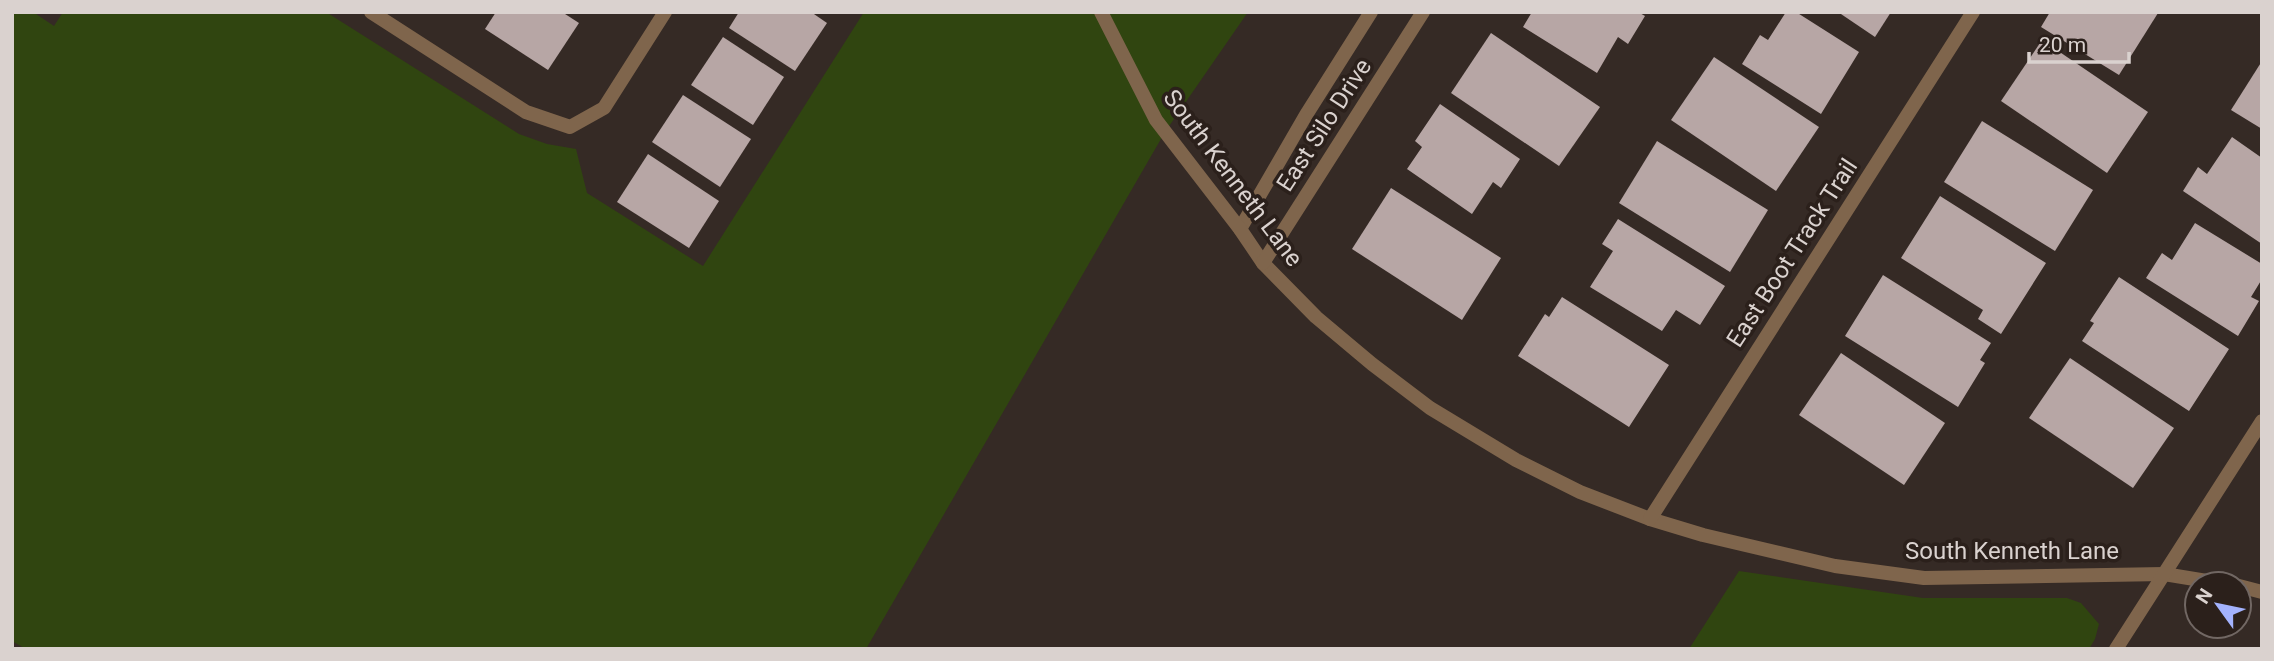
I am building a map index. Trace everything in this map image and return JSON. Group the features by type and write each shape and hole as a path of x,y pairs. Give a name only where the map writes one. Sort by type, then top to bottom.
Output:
{"street":[{"path":"371,12 526,112 570,127 604,108 665,12"},
{"name":"South Kenneth Lane","path":"1101,12 1156,120 1263,263 1316,317 1372,364 1430,408 1516,460 1580,492 1650,519 1703,535 1835,566 1924,578 2164,574 2183,577"},
{"path":"1240,229 1306,115 1371,12"},
{"name":"East Silo Drive","path":"1263,263 1423,12"},
{"name":"East Boot Track Trail","path":"1650,519 1973,12"},
{"path":"2116,649 2262,421"}],"green space":[{"path":"12,12 33,12 54,26 63,12 326,12 519,134 547,144 576,149 587,193 703,266 864,12 1248,12 1165,132 866,649 26,649 12,641"},
{"path":"1739,571 1923,598 2067,598 2081,603 2099,624 2089,649 1689,649"}],"building":[{"path":"496,12 562,12 579,23 548,70 485,29"},
{"path":"739,12 811,12 827,23 795,71 729,28"},
{"path":"1532,12 1638,12 1645,16 1628,44 1618,37 1597,73 1523,27"},
{"path":"1786,12 1796,12 1859,52 1821,114 1742,64 1760,35 1768,40"},
{"path":"1838,12 1891,12 1875,37"},
{"path":"2050,12 2158,13 2119,75 2041,27"},
{"path":"1491,33 1600,107 1559,166 1451,93"},
{"path":"723,37 784,77 753,125 691,85"},
{"path":"2042,40 2148,112 2107,173 2001,101"},
{"path":"1714,57 1819,127 1776,191 1671,120"},
{"path":"2262,61 2262,129 2231,110"},
{"path":"683,95 751,139 720,187 652,142"},
{"path":"1440,104 1520,159 1501,188 1493,182 1472,214 1407,169 1422,147 1415,141"},
{"path":"1982,121 2093,190 2055,251 1944,182"},
{"path":"2232,137 2262,158 2262,244 2183,191 2198,167 2207,174"},
{"path":"1657,141 1768,210 1730,272 1619,203"},
{"path":"648,154 719,201 689,248 617,202"},
{"path":"1391,188 1501,258 1462,320 1352,249"},
{"path":"1940,196 2046,263 2001,334 1978,319 1983,310 1901,258"},
{"path":"1618,219 1725,286 1700,325 1676,310 1662,331 1590,287 1613,251 1602,244"},
{"path":"2195,223 2262,264 2262,279 2251,297 2259,301 2238,336 2146,278 2162,253 2172,260"},
{"path":"1883,275 1991,343 1980,360 1985,363 1958,407 1845,336"},
{"path":"2119,277 2229,349 2189,411 2082,341 2094,323 2090,321"},
{"path":"1562,297 1669,365 1629,427 1518,356 1545,314 1549,317"},
{"path":"1841,353 1945,423 1904,485 1799,415"},
{"path":"2070,358 2174,428 2133,488 2029,418"}]}
